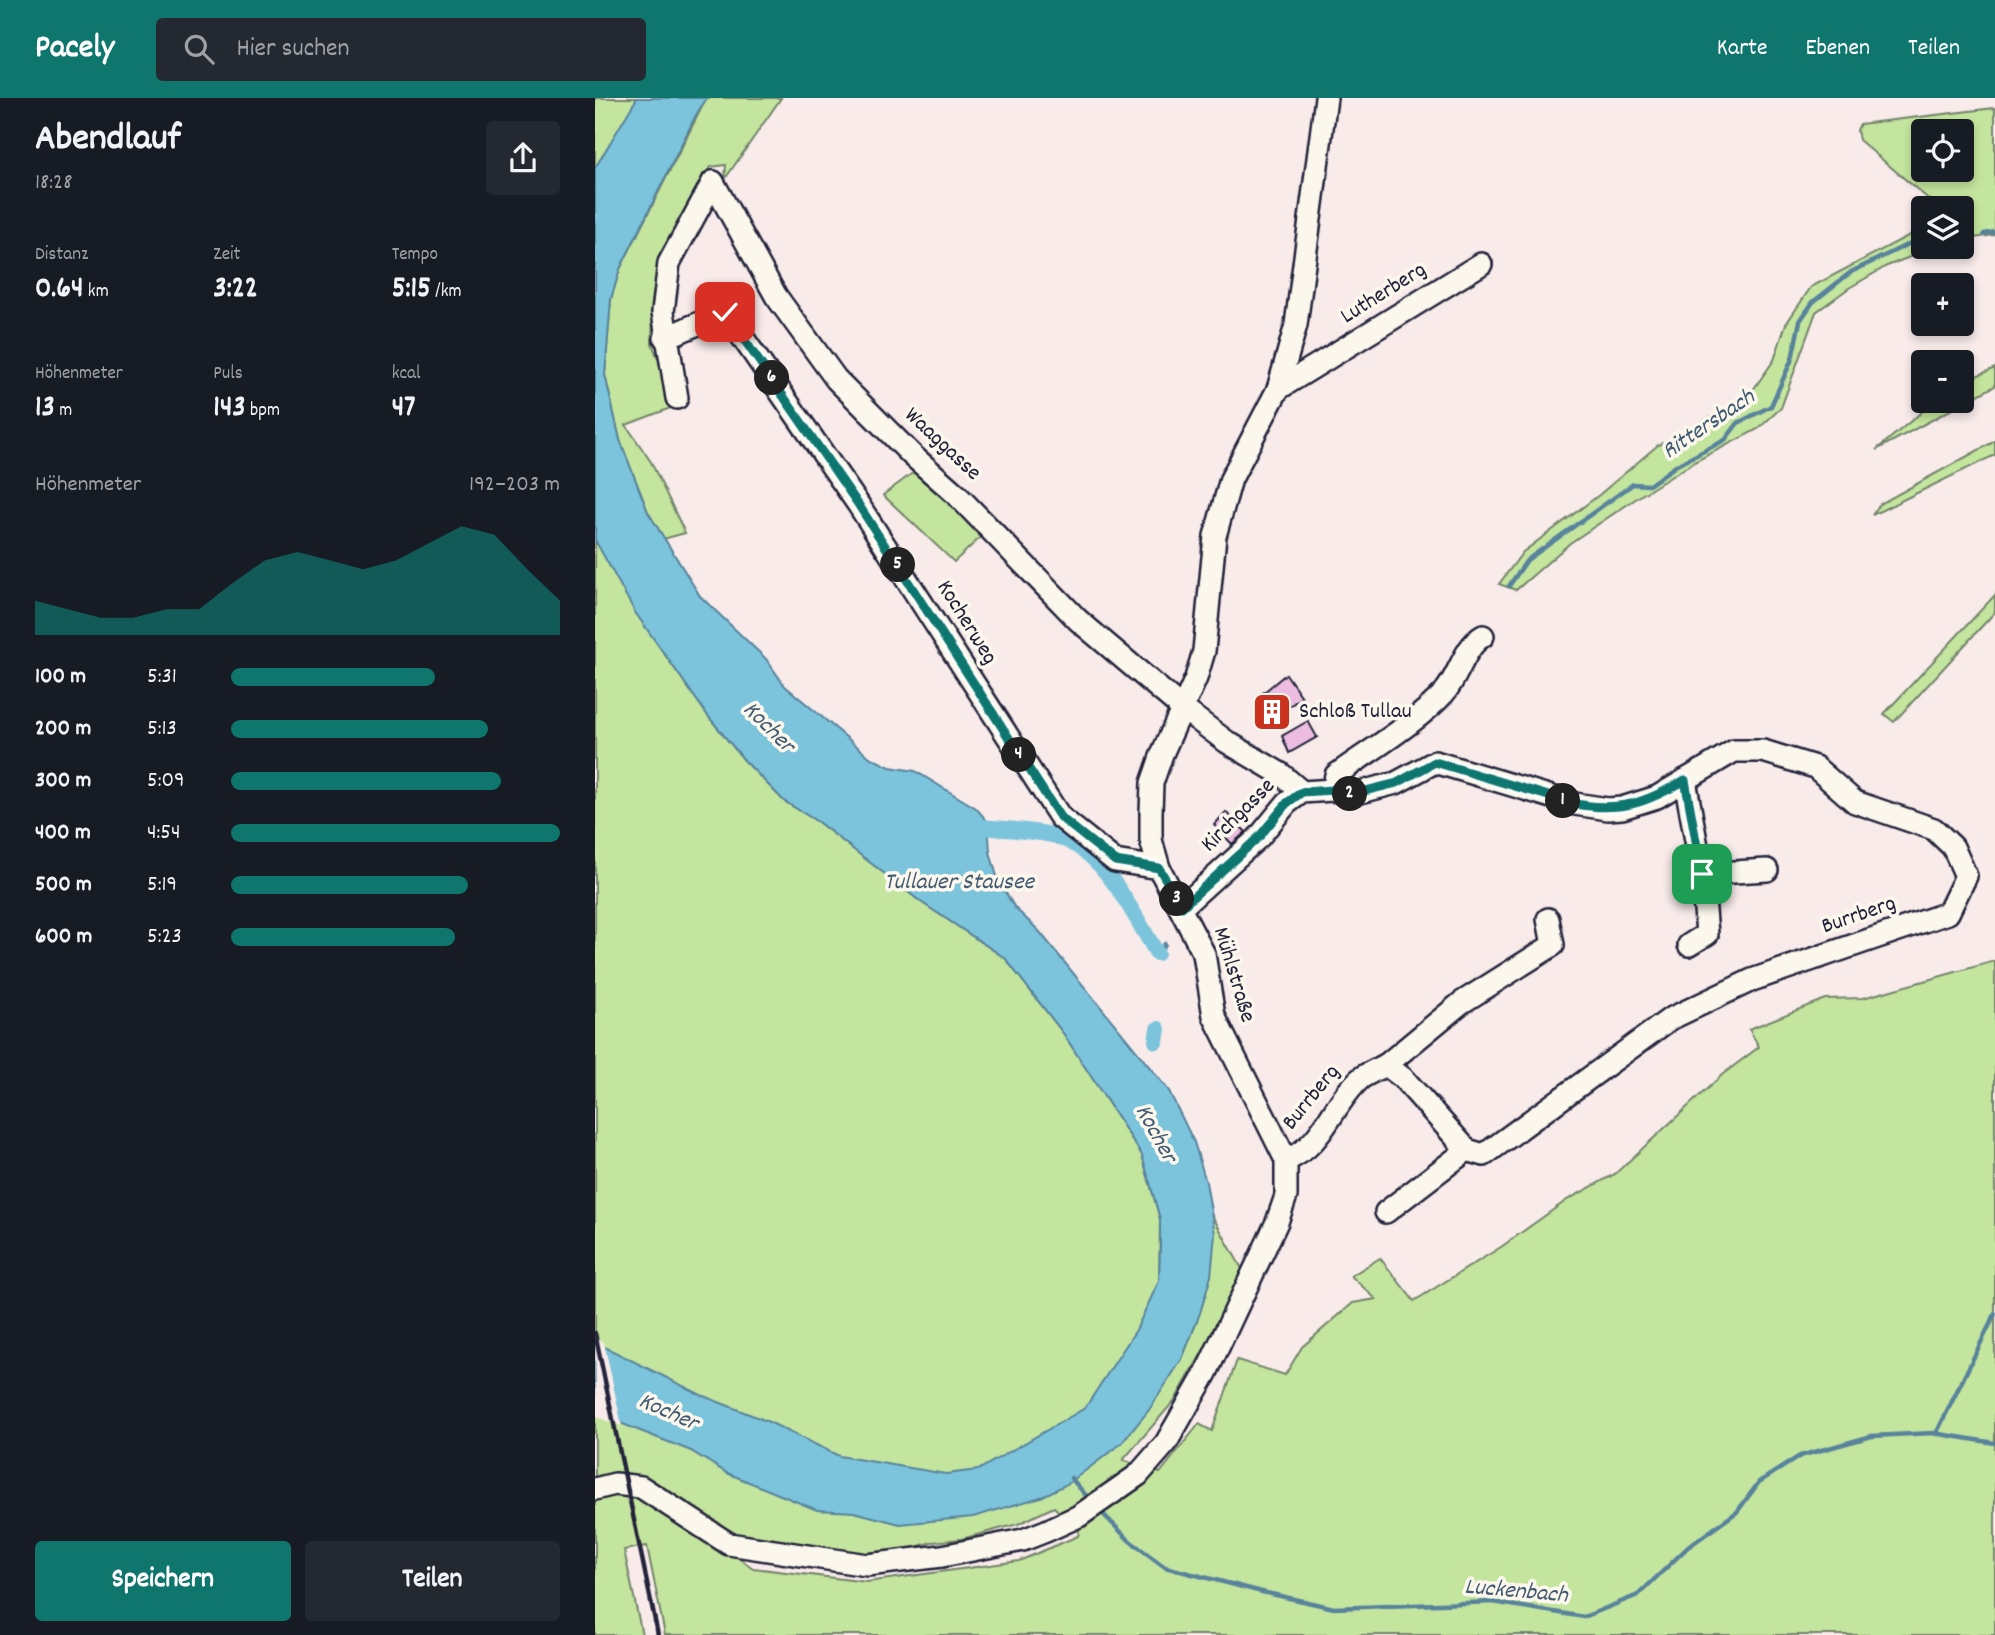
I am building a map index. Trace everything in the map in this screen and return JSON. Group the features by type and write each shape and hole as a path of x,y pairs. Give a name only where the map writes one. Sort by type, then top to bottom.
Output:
{"street":[{"name":"Mühlstraße","path":"595,1489 615,1484 641,1487 729,1544 867,1564 942,1556 1023,1540 1079,1516 1138,1475 1166,1443 1206,1373 1277,1222 1286,1196 1286,1160 1213,1016 1204,954 1182,907 1159,868 1151,840 1152,783 1204,651 1215,536 1231,479 1278,389 1296,325 1326,98"},
{"name":"Waaggasse","path":"666,338 663,312 669,263 713,182 776,296 836,379 913,456 956,494 1078,620 1182,708 1227,742 1281,774 1302,792"},
{"name":"Lutherberg","path":"1278,389 1315,369 1481,264"},
{"name":"Kocherweg","path":"666,338 725,312 852,495 1060,817 1115,861 1159,868"},
{"path":"1296,325 1315,369"},
{"path":"666,338 677,398"},
{"path":"1333,790 1336,775 1399,730 1444,693 1475,641 1483,636"},
{"name":"Burrberg","path":"1387,1212 1468,1150 1484,1155 1670,1019 1752,980 1948,913 1966,876 1953,847 1934,829 1855,802 1815,767 1763,751 1734,751 1657,797 1622,808 1597,808"},
{"name":"Kirchgasse","path":"1182,907 1259,837 1287,803 1302,792 1333,790 1353,794 1397,783 1435,762 1575,804 1597,808"},
{"path":"1685,780 1702,874 1707,934 1689,945"},
{"path":"1702,874 1767,870"},
{"name":"Burrberg","path":"1286,1160 1311,1146 1362,1077 1386,1065 1461,1003 1553,945 1548,919"},
{"path":"1386,1065 1403,1078 1468,1150"}],"green space":[{"path":"595,98 642,98 595,209"},
{"path":"693,98 781,98 725,179 726,165 711,167 669,247 653,309 652,343 676,406 626,425 651,462 685,533 663,539 648,512 620,440 605,375 611,299 620,269 704,103"},
{"path":"1995,108 1995,235 1974,238 1974,196 1925,196 1859,140 1857,130 1860,124"},
{"path":"1911,234 1911,256 1887,266 1849,288 1816,312 1781,408 1758,429 1698,460 1643,494 1570,543 1516,590 1499,584 1523,552 1599,495 1658,445 1748,397 1774,360 1786,324 1811,287"},
{"path":"1995,368 1995,386 1974,397 1974,377"},
{"path":"1921,413 1945,413 1876,450"},
{"path":"1995,441 1995,455 1872,515 1880,504"},
{"path":"914,472 983,535 954,562 883,495"},
{"path":"595,528 635,612 708,716 744,760 784,801 818,822 921,902 1005,958 1063,1033 1142,1155 1160,1219 1159,1281 1182,1359 1202,1305 1211,1268 1213,1249 1209,1210 1246,1276 1175,1400 1123,1460 1160,1473 1199,1424 1212,1431 1237,1360 1285,1375 1302,1347 1353,1303 1376,1299 1351,1276 1380,1258 1414,1301 1501,1247 1567,1200 1615,1174 1723,1074 1759,1047 1749,1029 1825,999 1863,998 1995,961 1995,1635 665,1635 647,1546 624,1550 642,1635 595,1635 595,1502 605,1496 631,1494 704,1533 753,1568 867,1582 1019,1561 1078,1536 1079,1531 1054,1507 1018,1524 961,1539 932,1542 888,1555 837,1555 745,1539 640,1481 595,1480"},
{"path":"1995,595 1995,612 1894,722 1884,714"}],"water":[{"path":"637,98 707,98 620,269 611,299 605,375 620,440 648,512 700,596 766,659 785,686 871,758 890,767 915,771 976,808 988,822 990,852 998,880 1015,908 1039,931 1169,1091 1194,1142 1206,1182 1215,1234 1211,1276 1182,1359 1149,1410 1122,1443 1069,1483 1041,1497 973,1517 900,1524 854,1512 817,1510 727,1473 691,1451 595,1413 595,1342 701,1395 769,1422 839,1456 946,1474 978,1470 1085,1408 1136,1330 1159,1281 1160,1219 1142,1155 1063,1033 1005,958 921,902 818,822 784,801 744,760 708,716 635,612 595,540 595,168"}],"pier":[{"path":"595,1338 604,1342 622,1426 596,1417"}],"building":[{"name":"Schloß Tullau","path":"1286,674 1302,697 1267,722 1258,697"},
{"path":"1308,721 1317,737 1289,753 1282,736"},
{"path":"1226,812 1246,832 1232,844 1214,825"}],"waterway":[{"name":"Rittersbach","path":"1984,234 1995,232"},
{"name":"Rittersbach","path":"1509,586 1527,560 1633,484 1649,485 1677,465 1725,440 1738,423 1771,406 1792,359 1800,321 1813,302 1851,272 1911,243"},
{"path":"969,826 1046,834 1074,844 1089,855 1116,885 1157,953"},
{"name":"Rittersbach","path":"1157,953 1165,944"},
{"path":"1156,1041 1158,1029"},
{"path":"1936,1434 1995,1314"},
{"name":"Luckenbach","path":"1098,1509 1130,1541 1165,1567 1262,1592 1334,1608 1493,1602 1584,1617 1638,1595 1688,1547 1737,1512 1759,1482 1800,1456 1872,1436 1933,1433 1995,1443"},
{"name":"Luckenbach","path":"1071,1478 1090,1500"}],"railway":[{"path":"595,1333 658,1635"}],"place":[{"name":"Schloß Tullau","path":"1272,712"}],"route":[{"path":"725,312 858,504 1060,817 1115,861 1159,868 1182,907 1259,837 1287,803 1302,792 1333,790 1353,794 1397,783 1435,762 1575,804 1608,809 1622,808 1657,797 1685,780 1702,874"}],"water label":[{"name":"Kocher","path":"768,728"},
{"name":"Tullauer Stausee","path":"959,883"},
{"name":"Kocher","path":"1155,1134"},
{"name":"Kocher","path":"668,1413"}]}
